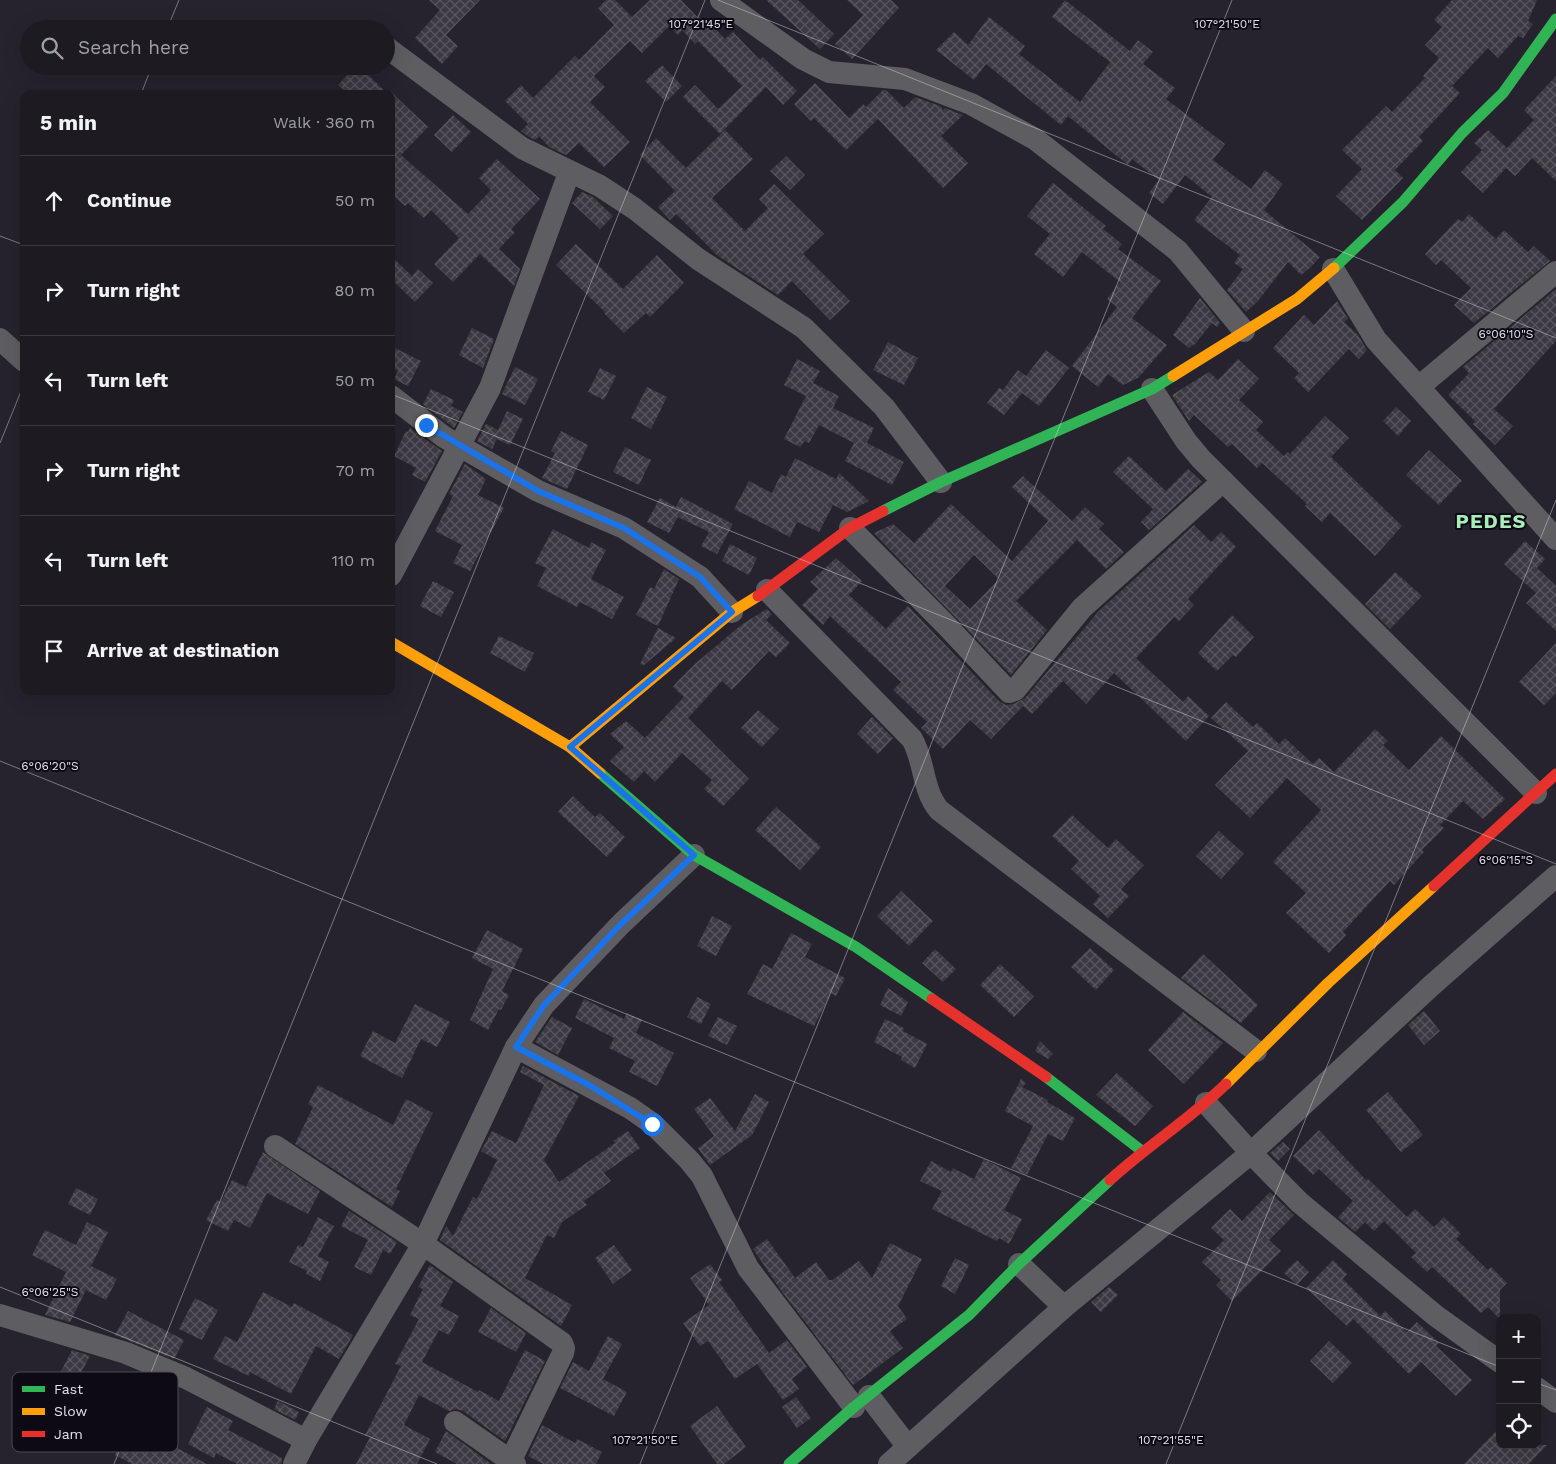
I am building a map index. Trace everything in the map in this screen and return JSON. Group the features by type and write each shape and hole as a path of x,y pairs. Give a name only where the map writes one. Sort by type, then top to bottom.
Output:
{"street":[{"path":"721,0 803,59 828,72 905,80 971,104 1035,139 1178,251 1244,331"},
{"path":"570,747 732,612 767,590 850,528 941,482 1152,389 1297,299 1333,269 1403,202 1462,133 1503,93 1556,19"},
{"path":"395,55 522,148 600,186 635,208 698,259 804,328 884,407 941,482"},
{"path":"395,568 484,402 570,173"},
{"path":"1333,269 1376,340 1420,386 1556,539"},
{"path":"1420,386 1556,272"},
{"path":"0,338 20,357"},
{"path":"1152,389 1186,441 1223,481 1536,792"},
{"path":"395,399 426,425 538,491 624,528 700,577 732,612"},
{"path":"850,528 940,618 1009,692 1015,690 1082,608 1223,481"},
{"path":"767,590 912,739 922,758 932,802 946,817 1256,1051"},
{"path":"395,644 570,747 694,855 856,947 1062,1088 1142,1151"},
{"path":"789,1464 867,1404 1024,1268 1142,1151 1206,1103 1256,1051 1556,774"},
{"path":"294,1464 306,1440 423,1244 516,1047 544,1005 621,924 694,855"},
{"path":"889,1464 905,1444 1062,1305 1250,1152 1431,986 1556,876"},
{"path":"516,1047 630,1108 652,1124 689,1160 702,1176 748,1268 867,1404 905,1444"},
{"path":"1206,1103 1299,1202 1436,1316 1496,1359"},
{"path":"275,1146 423,1244 562,1343 564,1348 512,1463 455,1422"},
{"path":"1024,1268 1062,1305"},
{"path":"0,1315 126,1354 171,1372"},
{"path":"178,1375 306,1440"},
{"path":"1541,1391 1556,1402"}],"building":[{"path":"429,0 480,0 446,35 458,46 442,64 415,38 440,10"},
{"path":"606,0 615,0 632,17 650,0 681,0 703,23 706,19 725,39 733,32 760,60 763,57 797,91 783,105 766,87 720,134 683,97 695,85 718,109 742,86 698,41 695,44 682,30 678,35 669,26 642,53 630,41 594,76 605,87 590,102 630,142 604,167 579,143 566,155 549,147 539,136 535,140 521,131 528,124 505,101 521,85 533,98 575,56 579,60 614,25 598,8"},
{"path":"766,0 798,0 834,34 820,49"},
{"path":"847,0 891,0 899,8 852,59 835,44 863,15"},
{"path":"1065,0 1130,51 1138,40 1153,52 1143,64 1175,88 1166,99 1225,144 1213,160 1251,189 1265,170 1283,184 1264,210 1320,257 1310,268 1301,275 1288,262 1258,301 1246,312 1227,290 1243,269 1234,263 1240,255 1194,220 1212,197 1185,175 1163,204 1149,193 1159,180 1132,159 1128,165 1068,116 1061,125 986,64 974,80 936,50 954,32 968,45 989,17 1025,46 1019,54 1080,102 1110,62 1052,17"},
{"path":"1452,0 1537,0 1528,21 1533,24 1523,38 1518,36 1498,58 1488,48 1452,86 1460,93 1419,137 1423,141 1395,170 1403,178 1362,220 1336,196 1362,169 1342,150 1386,106 1392,112 1425,78 1423,76 1439,58 1425,45 1442,27 1434,20"},
{"path":"662,65 682,86 666,102 645,81"},
{"path":"347,75 368,75 384,90 344,90 338,85"},
{"path":"1556,76 1556,181 1532,158 1515,176 1506,168 1483,193 1461,172 1482,150 1474,143 1488,130 1507,148 1534,120 1524,110"},
{"path":"815,83 849,118 863,104 866,107 883,90 886,90 904,108 915,97 940,106 943,110 945,108 963,115 941,136 968,163 943,188 878,119 846,150 814,118 811,121 794,104"},
{"path":"395,96 428,127 401,155 468,214 491,190 479,178 497,159 540,199 511,229 515,232 499,249 520,269 514,286 480,254 453,282 434,264 459,238 431,210 424,218 408,203 405,206 395,197"},
{"path":"453,115 471,132 452,152 434,135"},
{"path":"725,130 753,159 712,198 745,231 768,208 759,199 774,184 824,234 803,254 850,301 830,320 792,281 778,295 718,256 676,214 670,220 658,207 675,191 640,155 656,138 686,168"},
{"path":"786,156 805,175 790,190 770,171"},
{"path":"1053,183 1106,226 1103,229 1122,244 1118,249 1161,281 1132,318 1167,345 1138,378 1123,385 1108,374 1098,387 1072,366 1117,307 1107,299 1120,282 1082,252 1063,277 1034,254 1050,234 1027,216"},
{"path":"582,192 593,197 613,216 600,229 572,203"},
{"path":"1469,214 1496,239 1504,230 1528,252 1534,246 1550,261 1474,323 1454,305 1471,288 1441,260 1436,265 1425,254 1458,219 1462,222"},
{"path":"576,244 623,289 657,255 684,283 650,317 646,313 624,333 556,265"},
{"path":"395,260 412,276 418,269 433,283 415,302 395,283"},
{"path":"1556,289 1556,341 1494,409 1513,426 1495,445 1473,424 1475,421 1448,395 1469,373 1463,367"},
{"path":"1200,298 1220,323 1217,327 1212,323 1195,344 1189,348 1173,335"},
{"path":"1337,301 1348,319 1344,322 1358,335 1367,350 1359,359 1349,349 1308,392 1294,378 1299,373 1273,348 1304,315 1314,325"},
{"path":"472,328 494,339 483,368 459,355"},
{"path":"888,342 918,358 904,385 873,370"},
{"path":"395,348 421,361 408,386 395,380 398,371 395,369"},
{"path":"1046,350 1069,368 1039,406 1022,393 1004,415 987,403 999,388 1003,390 1018,370 1026,376"},
{"path":"797,359 820,371 813,383 839,396 833,408 874,428 867,443 904,462 892,485 845,461 854,443 819,425 809,443 805,441 800,447 784,439 806,396 784,385"},
{"path":"1238,359 1259,379 1239,400 1263,422 1256,430 1284,456 1288,452 1290,454 1325,416 1349,438 1331,457 1402,526 1375,556 1330,513 1322,522 1305,506 1307,504 1262,463 1257,468 1232,444 1228,447 1194,415 1189,421 1172,395 1209,372 1218,380"},
{"path":"515,367 538,379 525,405 502,394"},
{"path":"600,368 616,376 604,400 588,392"},
{"path":"647,387 667,397 651,429 631,418"},
{"path":"431,389 454,400 451,406 463,412 454,428 423,404"},
{"path":"1396,407 1411,421 1398,436 1383,421"},
{"path":"507,411 523,419 510,445 497,439 492,449 477,441 486,424 498,430"},
{"path":"410,428 442,451 425,482 412,475 416,468 395,457 406,431 408,432"},
{"path":"561,431 588,445 567,489 542,478 555,453 551,451"},
{"path":"625,447 651,460 639,485 613,472"},
{"path":"1429,450 1462,481 1439,505 1406,475"},
{"path":"1129,456 1166,491 1188,469 1202,482 1149,530 1141,522 1153,509 1113,472"},
{"path":"795,458 836,479 839,473 869,501 847,512 833,505 819,532 797,522 790,537 734,509 749,481 772,493 781,474 786,477"},
{"path":"465,464 486,479 478,495 504,508 470,571 453,563 462,545 435,531 453,496 449,494"},
{"path":"1023,476 1072,521 1085,507 1104,524 1099,529 1124,552 1106,569 1077,540 1016,601 1047,630 1011,675 874,533 893,524 914,543 951,504 1012,561 1048,521 1012,487","holes":["974,555 999,579 970,609 945,586"]},
{"path":"681,497 733,524 717,554 701,546 709,532 678,517 669,533 647,522 660,498 676,507"},
{"path":"1194,525 1211,542 1221,532 1236,547 1188,599 1194,605 1179,621 1174,617 1136,658 1183,702 1188,696 1209,716 1186,741 1114,673 1086,704 1063,681 1032,714 1023,706 991,739 970,720 943,749 921,728 927,722 893,690 901,682 830,616 823,625 802,605 818,589 810,582 836,558 862,581 849,595 886,629 908,606 999,701 1006,705 1013,704 1025,698 1098,612"},
{"path":"553,529 589,548 591,542 606,550 591,579 624,597 612,619 580,602 577,607 537,586 546,568 535,563"},
{"path":"1525,541 1545,559 1537,568 1556,586 1556,631 1526,603 1536,593 1504,564"},
{"path":"730,544 757,558 749,575 722,561"},
{"path":"664,569 679,579 658,626 636,615 650,587 654,589"},
{"path":"1395,572 1422,596 1390,629 1365,604"},
{"path":"433,581 454,592 441,617 420,606"},
{"path":"767,609 772,614 766,620 790,643 776,657 769,651 732,690 722,681 688,718 749,779 723,806 704,789 712,780 682,753 655,782 644,771 634,782 610,761 624,747 610,734 626,721 645,738 684,697 673,687 677,682 696,663 741,625"},
{"path":"1232,615 1254,637 1236,657 1233,655 1217,671 1198,653"},
{"path":"658,628 676,638 644,665 640,664"},
{"path":"499,636 534,653 525,672 490,653"},
{"path":"1556,643 1556,693 1544,705 1519,682"},
{"path":"1226,702 1253,727 1257,723 1279,744 1285,738 1313,764 1319,758 1334,772 1375,729 1388,741 1383,745 1409,770 1441,736 1505,799 1483,819 1463,801 1440,825 1444,828 1422,850 1424,852 1394,885 1390,881 1343,932 1346,935 1329,953 1286,913 1306,893 1273,862 1321,810 1287,778 1250,818 1215,785 1248,751 1211,718"},
{"path":"758,710 779,729 762,747 741,728"},
{"path":"872,717 893,738 878,754 857,734"},
{"path":"573,796 595,817 600,813 625,837 607,857 558,812"},
{"path":"776,807 821,847 800,870 755,830"},
{"path":"1072,815 1108,848 1116,839 1144,865 1121,889 1129,896 1108,918 1093,904 1100,896 1071,869 1079,861 1052,836"},
{"path":"1219,831 1244,854 1221,879 1196,856"},
{"path":"901,891 933,921 909,946 877,916"},
{"path":"712,916 732,926 716,956 697,946"},
{"path":"487,930 523,949 502,991 509,995 488,1030 470,1020 493,969 472,958"},
{"path":"791,933 812,944 805,957 845,978 836,996 831,993 814,1026 747,994 763,964 772,969"},
{"path":"1090,948 1114,970 1096,990 1071,967"},
{"path":"935,949 956,969 943,982 922,963"},
{"path":"1203,954 1258,1005 1241,1023 1181,978"},
{"path":"1000,964 1034,996 1014,1017 980,985"},
{"path":"888,988 908,1002 901,1016 880,1005"},
{"path":"697,997 711,1004 701,1024 687,1017"},
{"path":"584,999 624,1019 627,1013 642,1020 636,1033 674,1053 657,1086 629,1072 635,1061 609,1048 614,1038 575,1018"},
{"path":"415,1004 450,1022 437,1047 421,1039 402,1078 360,1056 373,1031 395,1043"},
{"path":"1424,1011 1440,1031 1424,1045 1408,1025"},
{"path":"1183,1012 1223,1043 1184,1084 1148,1050"},
{"path":"552,1017 572,1028 558,1055 535,1042"},
{"path":"718,1017 737,1026 727,1045 708,1036"},
{"path":"885,1019 904,1028 903,1031 927,1044 915,1068 901,1060 902,1057 874,1042"},
{"path":"1040,1041 1053,1054 1048,1059 1035,1051"},
{"path":"523,1066 579,1096 544,1160 559,1182 615,1143 613,1141 628,1131 640,1148 604,1173 611,1181 584,1201 587,1205 562,1222 554,1238 547,1235 525,1278 572,1305 561,1326 440,1240 446,1226 453,1236 473,1197 477,1199 497,1160 481,1151 492,1131 516,1143 544,1085 520,1072"},
{"path":"1117,1073 1153,1106 1135,1126 1096,1095"},
{"path":"1021,1079 1026,1083 1022,1087 1048,1100 1047,1102 1075,1118 1063,1141 1048,1134 1027,1175 1011,1168 1033,1126 1005,1111"},
{"path":"318,1085 393,1125 406,1099 433,1113 396,1189 400,1191 392,1207 295,1144 313,1107 308,1104"},
{"path":"1388,1092 1423,1135 1401,1152 1366,1110"},
{"path":"755,1094 769,1102 752,1135 710,1165 698,1148 714,1136 694,1109 710,1098 735,1131"},
{"path":"1319,1130 1366,1180 1368,1179 1407,1217 1415,1209 1434,1227 1444,1217 1461,1234 1456,1239 1488,1270 1491,1267 1507,1283 1500,1290 1500,1314 1496,1315 1488,1307 1481,1313 1432,1267 1427,1272 1411,1257 1416,1253 1384,1221 1374,1231 1365,1222 1355,1232 1338,1217 1353,1201 1319,1169 1313,1175 1293,1156"},
{"path":"1283,1142 1290,1149 1278,1161 1270,1153"},
{"path":"263,1152 320,1191 308,1214 267,1193 250,1228 234,1220 228,1231 206,1220 217,1200 221,1202 232,1180 246,1187"},
{"path":"984,1159 1021,1178 1004,1210 1022,1219 1009,1244 999,1238 997,1241 932,1209 942,1191 920,1181 931,1161 951,1172 953,1168 974,1179"},
{"path":"76,1188 98,1199 90,1215 68,1204"},
{"path":"1270,1192 1294,1215 1269,1240 1281,1251 1232,1301 1216,1285 1221,1280 1202,1262 1224,1240 1211,1228 1230,1209 1242,1221"},
{"path":"349,1211 397,1242 390,1254 383,1250 371,1275 354,1267 368,1240 341,1226"},
{"path":"318,1217 334,1226 318,1256 329,1262 320,1281 306,1274 307,1271 289,1262 298,1245 303,1247"},
{"path":"87,1222 108,1232 91,1266 117,1279 106,1300 86,1290 70,1322 45,1315 66,1272 32,1255 45,1230 76,1245"},
{"path":"767,1239 795,1278 816,1262 829,1280 832,1280 859,1261 872,1278 890,1243 922,1259 898,1306 907,1319 890,1331 903,1348 853,1385 780,1289 753,1249"},
{"path":"614,1245 632,1270 613,1284 595,1258"},
{"path":"955,1258 969,1265 955,1294 941,1286"},
{"path":"1297,1260 1309,1272 1297,1285 1284,1273"},
{"path":"1333,1260 1347,1274 1343,1279 1380,1316 1385,1311 1407,1332 1417,1322 1439,1343 1436,1346 1472,1380 1456,1396 1421,1362 1409,1374 1353,1319 1347,1326 1306,1288"},
{"path":"710,1264 722,1280 719,1282 769,1353 787,1340 807,1367 792,1379 799,1389 783,1400 757,1364 735,1379 708,1341 700,1346 683,1323 709,1305 690,1278"},
{"path":"430,1265 453,1282 440,1306 459,1316 449,1335 439,1330 422,1362 499,1401 525,1350 545,1361 505,1441 463,1411 456,1409 449,1411 419,1395 404,1425 430,1439 417,1464 356,1464 370,1437 365,1435 401,1366 395,1364 419,1319 410,1315 423,1289 418,1287"},
{"path":"1109,1287 1118,1295 1101,1312 1091,1302"},
{"path":"263,1292 292,1307 294,1303 353,1335 339,1359 316,1346 291,1394 250,1372 249,1376 213,1359 225,1336 237,1342"},
{"path":"195,1298 218,1310 202,1340 179,1329"},
{"path":"491,1308 526,1333 516,1352 478,1332"},
{"path":"128,1311 184,1340 174,1359 115,1335"},
{"path":"608,1336 622,1344 603,1379 627,1392 614,1416 560,1388 573,1362 589,1371"},
{"path":"1329,1341 1352,1363 1333,1383 1310,1361"},
{"path":"72,1350 90,1356 81,1372 61,1372"},
{"path":"796,1397 811,1418 797,1428 782,1407"},
{"path":"278,1401 299,1412 295,1420 274,1409"},
{"path":"717,1406 746,1447 724,1464 717,1464 690,1426"},
{"path":"207,1407 233,1421 228,1430 282,1458 281,1464 237,1464 216,1453 214,1458 188,1444"},
{"path":"542,1425 575,1443 577,1439 602,1452 596,1464 543,1464 528,1456"},
{"path":"446,1431 490,1464 457,1464 435,1452"},
{"path":"1496,1431 1496,1449 1541,1449 1541,1445 1547,1445 1529,1464 1464,1464"},
{"path":"178,1449 207,1464 132,1464 115,1455 117,1452 178,1452"}],"traffic: fast":[{"path":"1334,268 1403,202 1462,133 1503,93 1556,19"},
{"path":"883,511 941,482 1152,389 1173,376"},
{"path":"600,773 694,855 856,947 932,999"},
{"path":"1046,1077 1142,1151"},
{"path":"789,1464 854,1407 969,1315 1019,1264 1110,1180"}],"traffic: slow":[{"path":"1173,376 1297,299 1334,268"},
{"path":"570,747 732,612 758,596"},
{"path":"395,644 570,747 600,773"},
{"path":"1226,1084 1328,983 1434,886"}],"traffic: jam":[{"path":"758,596 850,528 883,511"},
{"path":"1434,886 1556,774"},
{"path":"932,999 1046,1077"},
{"path":"1110,1180 1226,1084"}],"district":[{"name":"PEDES","path":"1491,521"}],"route":[{"path":"426,425 538,491 624,528 700,577 732,612 570,747 694,855 621,924 544,1005 516,1047 630,1108 652,1124"}]}
